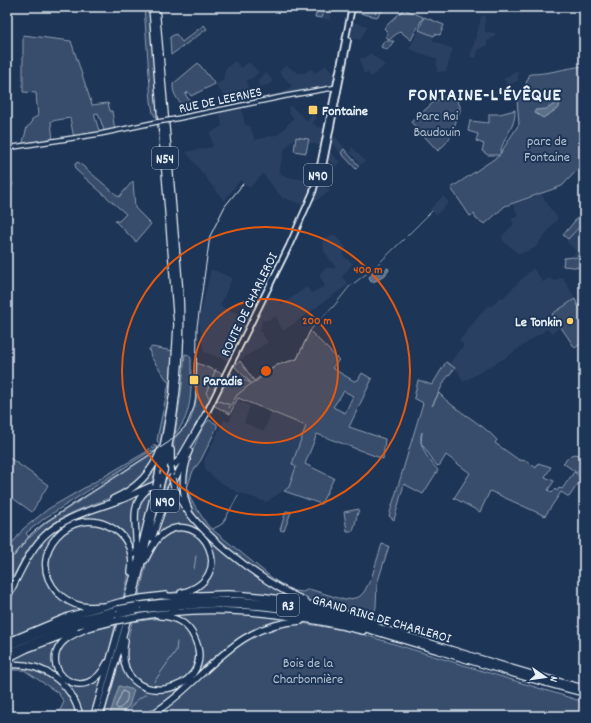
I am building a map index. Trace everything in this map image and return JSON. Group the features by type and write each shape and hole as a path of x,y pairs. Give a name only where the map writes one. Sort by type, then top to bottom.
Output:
{"highway":[{"name":"N54","path":"135,568 158,476 166,436 175,375 177,310 152,7"},
{"name":"N54","path":"143,565 172,432 179,374 181,308 156,7"},
{"path":"94,716 135,568 137,549 134,513 139,499 174,466 206,414"},
{"name":"N90","path":"100,716 143,565 162,507 206,414"},
{"path":"172,432 170,466 174,487 181,503 195,520 260,577 286,593 317,605 423,639 430,644"},
{"path":"7,598 25,562 43,538 63,522 128,492 141,481 155,463 166,436"},
{"path":"191,447 185,467 182,485 185,501 195,520"},
{"path":"91,510 131,496 155,485"},
{"path":"105,606 86,607 75,604 61,597 49,580 46,563 47,554 50,545 60,532 73,524 86,521 99,522 112,527 122,536 129,548 132,557 132,581"},
{"path":"146,558 154,544 161,536 168,531 177,529 196,532 210,547 212,564 204,581 190,590 164,596"},
{"path":"7,642 44,625 105,606 142,598 164,596 241,595 317,605"},
{"name":"GRAND RING DE CHARLEROI","path":"140,612 211,600 281,604 349,619 525,673 584,688"},
{"name":"GRAND RING DE CHARLEROI","path":"7,647 68,622 118,612 140,612 211,604 280,609 348,624 584,693"},
{"path":"7,659 48,640 115,622 140,612 221,610 274,614 313,620 416,646 421,645"},
{"name":"GRAND RING DE CHARLEROI","path":"7,653 70,627 118,612"},
{"path":"126,626 124,660 133,678 144,686 156,690 168,690 180,685 190,676 197,664 198,649 192,632 183,623 172,618 140,612"},
{"path":"149,716 175,698 232,646 250,633 280,623 313,620"},
{"path":"90,628 66,639 57,650 56,662 59,673 64,678 68,681 80,684 93,681 102,672 114,648"},
{"path":"7,664 34,667 56,678 72,696 80,716"}],"main road":[{"name":"N90","path":"336,88 353,7"},
{"name":"ROUTE DE CHARLEROI","path":"206,414 289,246 315,187 336,88"}],"street":[{"name":"RUE DE LEERNES","path":"7,148 107,132 286,96 336,88"}],"shaded area":[{"path":"325,7 350,7 349,14 332,11 330,20 322,18"},
{"path":"482,15 485,16 485,32 495,33 495,37 487,41 487,46 483,47 482,49 479,48 476,58 470,57"},
{"path":"352,22 368,26 360,40 350,38"},
{"path":"419,30 434,36 433,41 453,49 446,71 437,72 437,59 409,49"},
{"path":"370,53 385,65 371,77 368,73 363,73 360,58 365,58"},
{"path":"235,61 241,68 249,62 259,72 251,79 247,80 249,102 241,104 245,125 250,126 255,140 279,134 294,118 289,113 288,107 291,106 307,121 313,114 317,118 312,123 318,128 327,129 324,146 309,143 310,138 297,136 284,150 279,172 283,176 316,182 307,207 285,198 283,199 263,174 249,188 240,180 224,201 186,152 213,147 210,133 222,126 219,110 232,107 215,84 223,81 225,69"},
{"path":"286,65 298,73 304,73 311,69 315,73 326,65 336,76 334,84 286,95 283,93 292,86 279,72"},
{"path":"515,71 518,71 518,81 508,85 503,79"},
{"path":"266,73 273,81 268,85 259,87 258,80"},
{"path":"331,132 345,148 341,153 329,140"},
{"path":"352,147 365,161 361,165 350,152"},
{"path":"327,149 340,162 335,167 325,157"},
{"path":"320,180 330,191 313,201"},
{"path":"542,195 558,218 535,248 519,254 503,241 502,236 514,224 511,219 518,216 513,204"},
{"path":"443,196 449,202 436,215 430,209"},
{"path":"583,224 584,250 575,258 573,256 576,251 566,241"},
{"path":"334,235 346,247 343,254 345,258 353,263 342,277 349,284 283,331 276,316 268,320 262,320 260,331 268,342 242,359 231,362 204,352 199,320 211,269 232,278 220,306 252,320 268,294 281,300 281,305 307,287 311,293 325,286 319,274 326,268 336,268 324,251 323,239"},
{"path":"533,268 543,282 549,278 554,281 563,277 575,299 552,314 560,327 552,333 547,329 505,358 463,382 458,371 449,364 464,345 459,341 487,306 492,306 500,297 503,298"},
{"path":"238,401 250,406 244,423 264,431 272,411 307,426 292,463 296,467 289,487 266,502 237,492 220,482 206,471 205,468 204,461 221,426 224,420 229,422"}],"green space":[{"path":"144,7 149,7 158,120 153,113 151,101"},
{"path":"318,7 325,7 322,18 315,17"},
{"path":"356,7 386,7 377,17 354,12"},
{"path":"404,9 423,17 411,40 400,31 389,40 386,36 388,33 384,28"},
{"path":"424,17 444,25 440,35 435,34 434,36 419,30"},
{"path":"204,25 207,29 171,55 170,37 176,34 182,42"},
{"path":"23,35 71,41 92,105 108,103 110,111 112,111 115,131 105,133 98,113 94,114 100,134 74,138 70,118 51,121 53,141 22,146 27,127 31,124 32,119 38,116 36,93 23,92"},
{"path":"384,41 394,41 387,50 381,47"},
{"path":"198,63 215,84 191,96 188,92 185,94 195,108 195,113 186,115 174,93 173,84"},
{"name":"parc de Fontaine","path":"584,66 584,163 562,186 505,206 485,224 476,219 474,214 470,216 451,188 500,155 488,155 482,151 484,144 476,141 478,134 468,131 470,121 489,123 489,114 500,114 515,110 514,122 500,154 519,124 517,99 528,90 526,83 530,74"},
{"name":"Parc Roi Baudouin","path":"451,93 454,94 460,106 460,111 449,140 438,151 411,122 434,102"},
{"path":"296,137 309,139 306,153 294,151"},
{"path":"344,149 359,166 356,169 341,153"},
{"path":"78,162 119,197 133,181 135,208 151,224 136,242 115,221 119,221 126,214 76,170 75,164"},
{"path":"7,167 13,185 7,189"},
{"path":"584,210 584,225 582,224 568,239 563,235"},
{"path":"584,250 584,268 563,266 564,258 575,258"},
{"name":"Le Tonkin","path":"575,299 578,306 584,303 584,341 575,348 552,314"},
{"path":"310,331 339,360 332,368 354,381 358,380 362,373 372,379 349,427 385,439 383,459 317,434 305,464 334,478 321,504 284,491 289,487 296,467 292,464 306,426 238,398 230,414 213,405 230,373 251,383 234,366 240,361 255,382 277,365 297,359","holes":["344,391 353,396 345,413 333,407"]},
{"path":"152,347 173,351 169,394 160,444 157,441 158,434 169,383 151,357 149,349"},
{"path":"185,354 189,355 191,359 190,399 186,417 175,434 182,386"},
{"path":"446,362 455,368 445,380 432,406 439,393 453,406 490,433 497,440 495,443 519,460 527,461 536,468 538,463 551,467 545,477 554,481 548,490 552,493 555,489 557,491 559,488 562,489 574,472 582,478 569,497 561,492 545,516 490,491 480,512 454,498 470,473 446,455 440,465 437,466 422,444 431,462 438,470 423,494 404,484 394,520 389,516 423,403 414,398 418,380 432,385"},
{"path":"197,363 223,374 192,434 173,463 174,439 190,421 195,406"},
{"path":"209,420 217,424 217,427 201,460 193,471 187,488 191,500 208,526 276,581 294,591 303,592 309,589 345,600 359,597 364,592 371,579 382,544 389,546 377,584 376,607 372,619 320,604 291,593 280,587 234,554 205,527 189,503 185,485 189,462 196,442 200,432"},
{"path":"153,445 157,447 45,518 26,533 29,538 47,522 158,450 148,469 136,482 122,492 77,510 62,518 39,535 28,550 7,591 7,551 23,529 48,509 146,452"},
{"path":"575,454 584,458 584,463 577,473 563,463 571,455"},
{"path":"7,456 48,485 32,512 7,494 7,486 10,482 7,480"},
{"path":"157,463 152,483 120,498"},
{"path":"169,474 171,483 156,521 167,476"},
{"path":"172,488 207,535 294,599 215,592 186,593 211,572 208,542 182,527 153,542"},
{"path":"150,489 151,491 139,542 137,528 138,506 145,494"},
{"path":"140,494 132,516 134,556 125,538 95,520 60,530 45,564 55,593 88,608 41,624 7,639 7,600 31,556 48,535 64,523"},
{"path":"359,509 353,531 347,531 344,512"},
{"path":"286,511 291,512 284,531 280,530"},
{"path":"81,524 100,524 112,531 121,539 126,547 130,564 129,574 123,598 89,605 73,601 64,595 57,587 49,569 49,558 52,548 58,538 67,530"},
{"path":"175,531 185,531 201,540 209,555 210,563 207,572 201,580 188,589 139,596 146,565 152,550 161,538"},
{"path":"235,613 296,619 269,624 245,635 180,692 146,716 118,716 129,706 110,714 116,716 104,716 122,652 128,674 147,689 169,691 186,683 190,679 199,648 198,642 192,631 166,614"},
{"path":"161,618 177,623 186,629 194,644 195,660 190,672 180,681 168,686 155,687 143,683 133,675 127,661 126,646 132,622"},
{"name":"Bois de la Charbonnière","path":"302,623 355,632 584,702 584,716 153,716 181,696 223,657 248,638 274,627"},
{"path":"115,625 107,657 97,674 88,680 79,682 64,674 59,666 58,657 60,648 68,640 85,632"},
{"path":"69,635 58,646 57,672 79,686 104,671 90,716 82,716 80,709 50,672 7,663 7,661"},
{"path":"19,666 40,672 56,682 69,696 78,716 57,716 64,702 58,693 24,670 7,670 7,667"}],"water":[{"path":"560,101 559,108 543,118 535,113 535,110 546,109"},
{"path":"387,268 389,269 384,276 371,282 369,277 378,271 384,271"},
{"path":"119,686 134,690 129,706 118,716 110,714"}],"waterway":[{"path":"407,236 432,211"},
{"path":"229,408 237,395 262,375 277,365 297,359 310,331 317,322 334,306 349,287 374,268 404,239"},
{"path":"209,397 206,393 216,369"},
{"path":"216,400 230,405"},
{"path":"213,529 222,524 238,496"},
{"path":"194,569 196,556"},
{"path":"154,682 176,651 177,642"},
{"path":"123,716 137,700 146,694"}],"tram line":[{"path":"14,556 31,534 47,521 169,442 186,426 196,398 197,327 210,236 225,206 243,184"}],"place":[{"name":"Fontaine","path":"313,110"},
{"name":"Le Tonkin","path":"570,321"},
{"name":"Paradis","path":"194,380"}],"district":[{"name":"FONTAINE-L'ÉVÊQUE","path":"485,94"}]}
